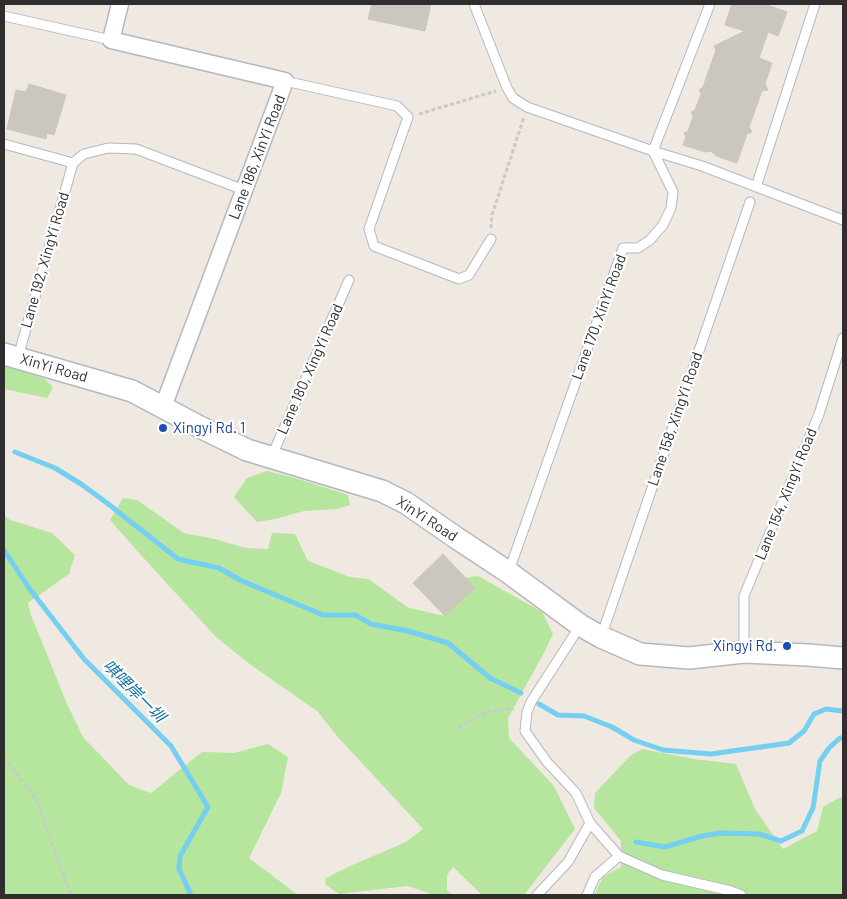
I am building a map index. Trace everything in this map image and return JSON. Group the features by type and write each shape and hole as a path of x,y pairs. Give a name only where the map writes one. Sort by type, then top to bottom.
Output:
{"street":[{"path":"111,40 120,4"},
{"name":"Lane 186, XinYi Road","path":"111,40 285,81 163,407"},
{"name":"XinYi Road","path":"11,355 132,390 247,450 382,491 406,503 508,572 580,625 601,637 640,654 689,658 744,652 843,658"}],"lane":[{"path":"474,4 506,88 513,98 527,107 702,166 843,220"},
{"path":"654,151 710,4"},
{"path":"756,187 815,4"},
{"path":"4,16 111,40"},
{"path":"285,81 396,106 408,117 369,229 374,246 459,279 469,275 491,239"},
{"path":"4,144 73,163 84,154 108,148 136,149 244,190"},
{"name":"Lane 170, XinYi Road","path":"508,572 623,248 638,248 650,240 663,225 671,208 673,192 654,151"},
{"name":"Lane 192, XingYi Road","path":"11,355 73,163"},
{"name":"Lane 158, XingYi Road","path":"601,637 750,202"},
{"name":"Lane 180, XingYi Road","path":"271,458 349,280"},
{"name":"Lane 154, XingYi Road","path":"744,652 744,596 818,414 843,338"},
{"path":"580,625 531,702 527,712 525,731 547,762 576,793 590,823 619,856 662,875 741,895"},
{"path":"537,895 568,862 590,823"},
{"path":"587,895 595,877 619,856"}],"path":[{"path":"408,117 506,88"},
{"path":"491,239 492,215 527,107"},
{"path":"459,728 478,716 491,711 508,709 527,712"},
{"path":"4,758 36,799 71,895"}],"green space":[{"path":"4,366 45,379 53,387 47,398 4,389"},
{"path":"267,471 348,495 350,505 336,509 304,511 257,522 234,497 247,478"},
{"path":"123,498 137,500 184,533 215,539 245,548 268,549 272,533 295,534 308,561 350,577 368,579 409,608 445,616 475,588 465,578 478,576 542,612 553,634 508,718 509,738 554,786 575,829 524,895 482,895 453,867 447,875 447,890 452,895 431,895 407,886 339,894 325,884 326,878 406,842 423,829 337,736 317,711 251,665 216,637 149,564 110,520"},
{"path":"4,515 10,520 52,533 75,555 69,574 28,603 31,615 67,704 83,737 129,785 151,793 202,752 234,753 268,744 288,757 281,793 249,858 298,895 4,895"},
{"path":"642,749 694,759 736,764 755,809 783,849 817,831 823,807 841,797 843,798 843,895 594,895 603,877 621,867 621,841 594,808 595,793 630,756"}],"building":[{"path":"372,4 431,4 425,31 368,19"},
{"path":"732,4 764,4 787,12 778,36 768,32 759,58 772,63 765,84 768,90 762,91 749,127 752,132 747,134 737,163 716,156 711,151 705,152 683,145 686,137 684,133 688,131 693,116 691,112 695,110 701,94 699,90 703,87 716,50 714,46 745,31 725,25"},
{"path":"29,84 66,95 54,135 47,133 46,139 7,129 16,90 26,92"},
{"path":"443,554 475,588 445,616 413,583"}],"waterway":[{"path":"15,452 55,468 81,484 178,559 219,568 240,580 323,615 355,615 371,624 408,631 448,643 490,678 521,693"},
{"name":"唭哩岸一圳","path":"4,550 29,588 84,659 171,746 208,807 180,856 179,869 191,895"},
{"path":"539,704 558,715 584,716 612,727 634,740 663,750 711,754 789,743 804,731 814,714 826,709 843,711"},
{"path":"636,842 665,847 702,836 721,833 759,834 781,841 802,831 813,808 820,761 829,748 840,738 843,738"}],"place":[{"name":"Xingyi Rd. 1","path":"163,428"},
{"name":"Xingyi Rd.","path":"787,646"}]}
